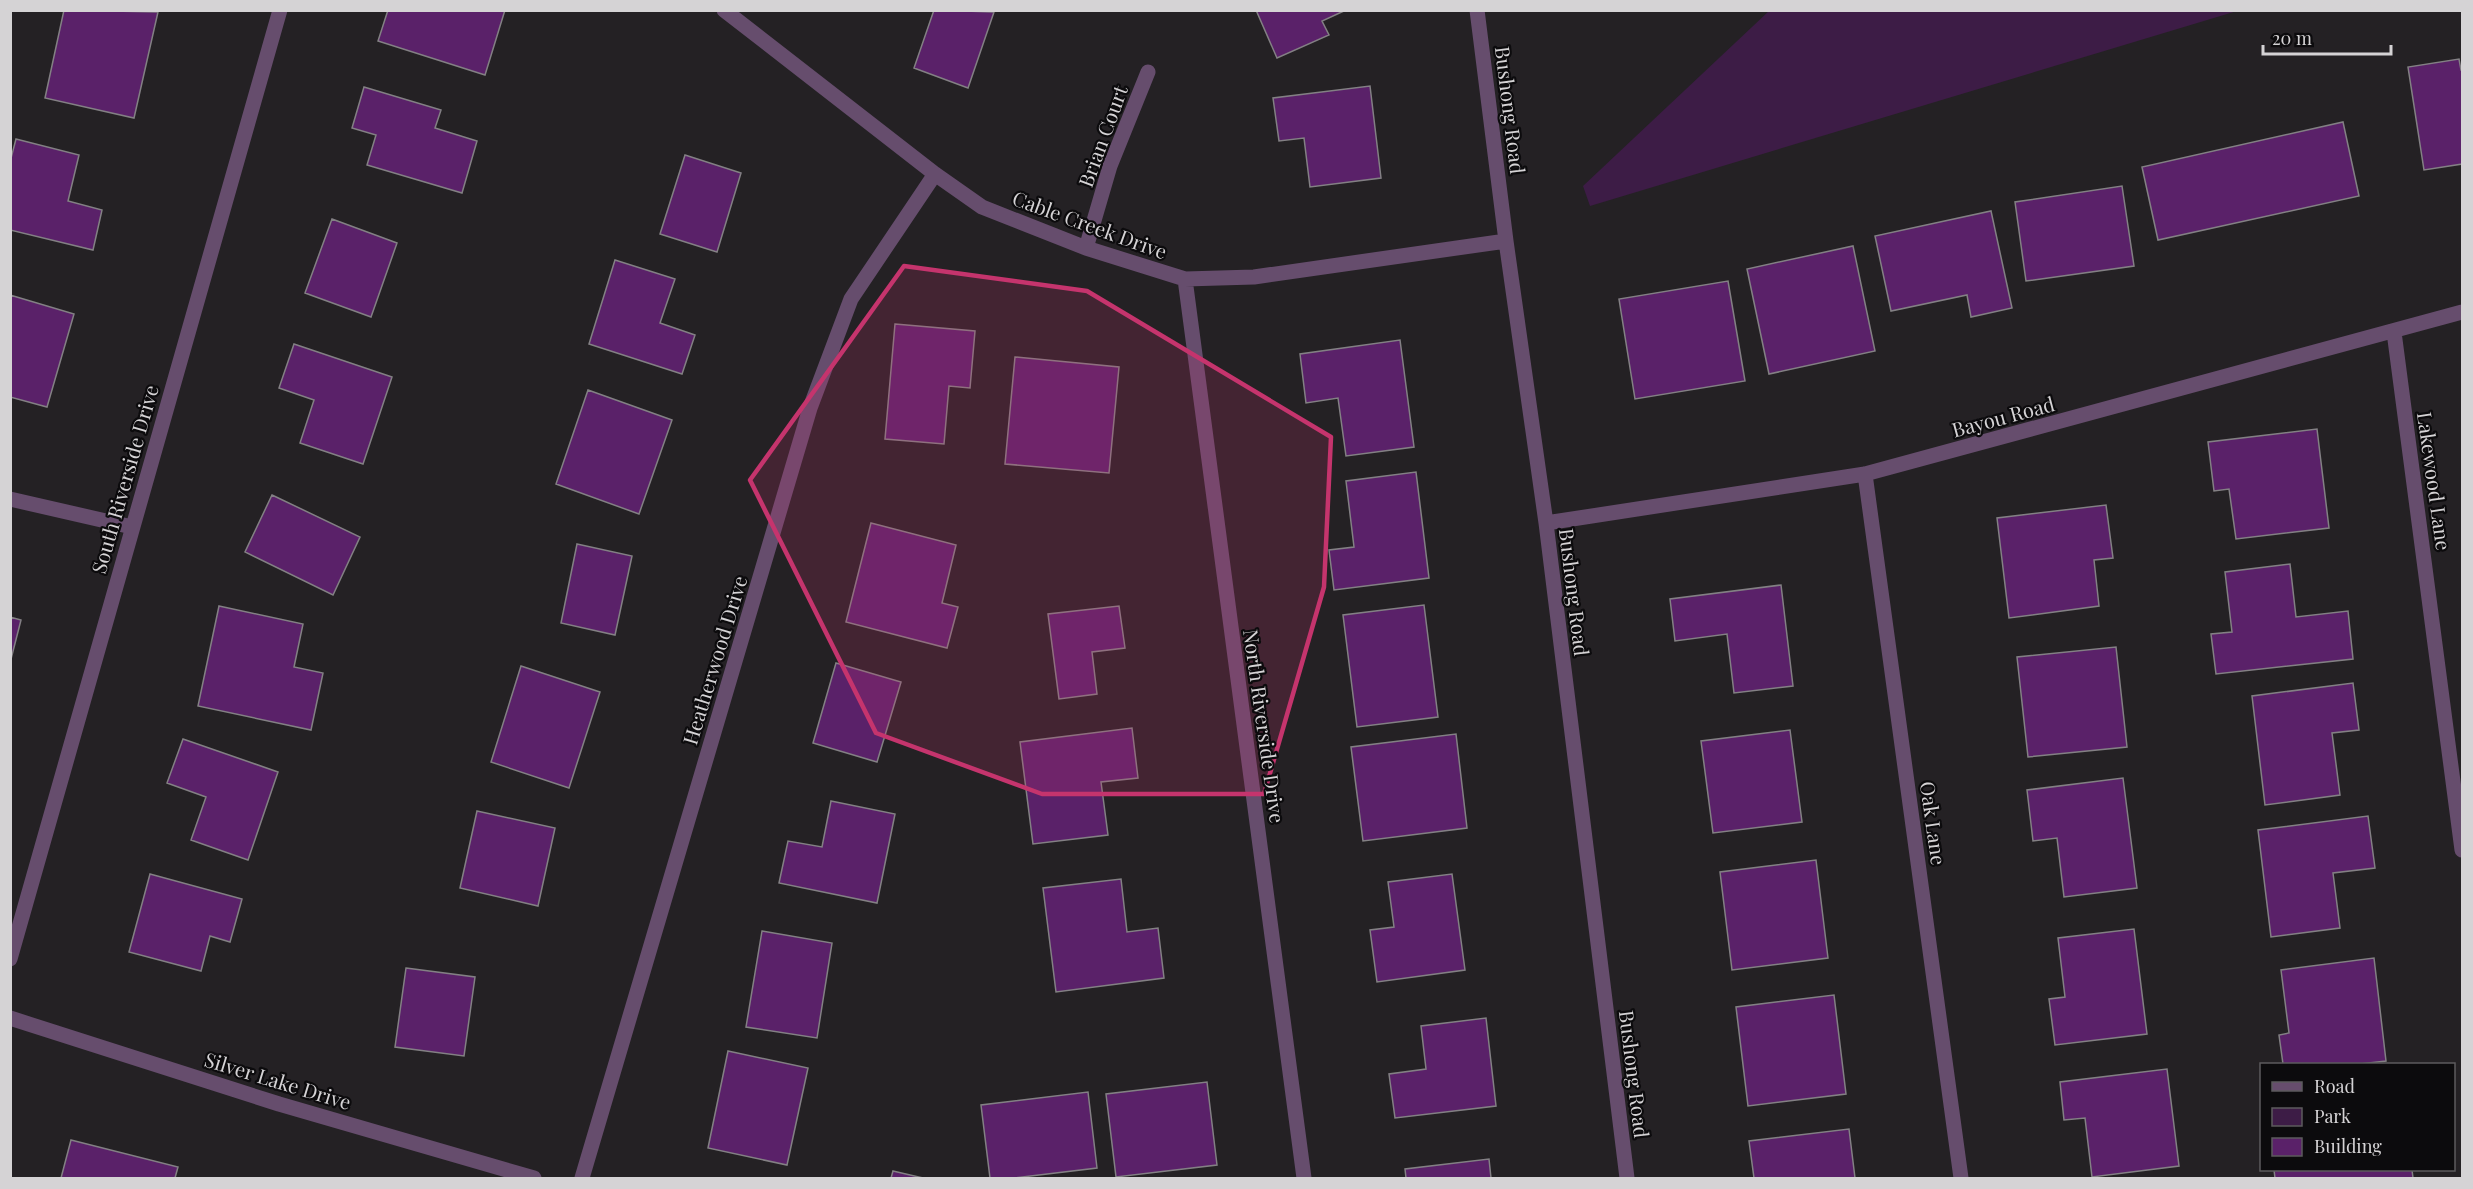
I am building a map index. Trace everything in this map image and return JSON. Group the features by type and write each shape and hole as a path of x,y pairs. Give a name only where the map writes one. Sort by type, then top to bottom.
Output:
{"street":[{"name":"South Riverside Drive","path":"10,959 280,10"},
{"name":"Cable Creek Drive","path":"724,10 935,174 982,207 1086,248 1185,279 1254,277 1506,241"},
{"name":"Bushong Road","path":"1477,10 1506,241 1546,523 1627,1179"},
{"name":"Brian Court","path":"1086,248 1110,166 1148,72"},
{"name":"Heatherwood Drive","path":"582,1179 810,408 851,299 935,174"},
{"name":"North Riverside Drive","path":"1185,279 1304,1179"},
{"name":"Bayou Road","path":"1546,523 1865,474 2463,312"},
{"name":"Lakewood Lane","path":"2394,332 2463,850"},
{"name":"Oak Lane","path":"1865,474 1960,1179"},
{"path":"10,499 132,527"},
{"name":"Silver Lake Drive","path":"10,1018 279,1104 534,1179"}],"highlighted area":[{"path":"904,266 1087,291 1331,437 1324,587 1264,794 1042,794 876,733 750,480"}],"green space":[{"path":"1769,11 2237,11 1590,206 1583,186"}],"building":[{"path":"64,10 158,12 134,118 45,98"},
{"path":"388,10 505,10 485,75 378,41"},
{"path":"934,10 994,12 968,88 914,68"},
{"path":"1256,10 1346,10 1322,21 1329,35 1277,58"},
{"path":"2459,59 2462,70 2462,164 2424,170 2408,67"},
{"path":"1370,86 1381,178 1310,187 1304,138 1279,141 1273,98"},
{"path":"364,87 441,110 435,128 477,141 462,193 367,165 376,135 352,128"},
{"path":"2343,122 2359,196 2158,240 2142,167"},
{"path":"16,139 79,155 68,201 102,210 93,250 10,230 10,162"},
{"path":"685,155 741,173 717,252 660,234"},
{"path":"2122,186 2134,266 2026,281 2015,202"},
{"path":"1991,211 2012,308 1971,317 1967,295 1891,311 1875,236"},
{"path":"332,219 397,243 371,317 305,293"},
{"path":"1853,246 1875,351 1769,374 1747,269"},
{"path":"615,260 675,279 660,323 695,335 682,374 589,344"},
{"path":"1728,281 1745,381 1635,399 1619,299"},
{"path":"10,295 74,314 47,407 10,397"},
{"path":"895,324 975,331 970,388 949,386 944,444 885,439"},
{"path":"1400,340 1414,447 1346,456 1338,398 1306,403 1300,354"},
{"path":"294,344 392,377 363,464 300,443 314,400 279,388"},
{"path":"1015,357 1119,367 1109,473 1005,464"},
{"path":"588,390 672,420 639,514 556,484"},
{"path":"2317,429 2329,528 2236,539 2229,489 2214,491 2208,442"},
{"path":"1416,472 1429,578 1334,590 1329,550 1354,547 1346,481"},
{"path":"272,495 360,537 333,595 245,552"},
{"path":"2106,505 2113,558 2094,560 2099,606 2009,618 1997,518"},
{"path":"871,523 956,545 942,603 958,607 947,648 846,622"},
{"path":"577,544 632,556 615,635 561,623"},
{"path":"2290,564 2296,617 2348,611 2353,659 2216,674 2211,634 2232,632 2225,572"},
{"path":"1781,585 1793,686 1734,693 1727,634 1675,641 1670,599"},
{"path":"1424,605 1438,717 1357,727 1343,615"},
{"path":"219,606 303,624 294,667 323,673 311,730 198,706"},
{"path":"1119,606 1125,648 1092,652 1097,694 1059,699 1048,614"},
{"path":"10,617 21,620 10,663"},
{"path":"2116,647 2127,747 2028,757 2017,657"},
{"path":"836,663 901,682 877,762 813,743"},
{"path":"521,666 600,692 569,788 491,762"},
{"path":"2353,683 2359,730 2332,733 2340,795 2265,805 2252,696"},
{"path":"1132,728 1138,778 1101,782 1108,835 1033,844 1020,742"},
{"path":"1790,730 1802,822 1713,833 1701,741"},
{"path":"1456,734 1467,828 1363,841 1351,747"},
{"path":"183,739 278,772 248,860 191,840 206,797 167,783"},
{"path":"2123,778 2137,888 2064,897 2057,838 2033,841 2027,790"},
{"path":"831,801 895,814 877,903 779,883 788,841 822,847"},
{"path":"477,811 555,828 538,906 460,888"},
{"path":"2368,816 2375,868 2333,873 2340,928 2271,937 2258,830"},
{"path":"1816,860 1828,958 1732,970 1720,872"},
{"path":"150,874 242,899 230,942 210,936 201,971 129,952"},
{"path":"1452,874 1465,970 1377,982 1370,930 1394,927 1388,882"},
{"path":"1121,879 1127,932 1158,928 1164,978 1056,992 1043,888"},
{"path":"2134,929 2147,1034 2055,1045 2049,999 2065,997 2058,938"},
{"path":"762,931 832,943 817,1038 746,1027"},
{"path":"2374,958 2386,1061 2283,1063 2279,1035 2289,1033 2281,970"},
{"path":"406,968 475,977 464,1056 395,1047"},
{"path":"1834,995 1846,1094 1748,1106 1736,1007"},
{"path":"1486,1018 1496,1106 1395,1118 1389,1074 1426,1069 1421,1026"},
{"path":"728,1051 808,1068 787,1165 708,1148"},
{"path":"2167,1069 2179,1166 2092,1177 2085,1118 2064,1120 2060,1082"},
{"path":"1207,1082 1217,1165 1116,1177 1106,1094"},
{"path":"1088,1092 1097,1168 1013,1178 990,1178 981,1105"},
{"path":"1849,1129 1855,1178 1754,1178 1749,1141"},
{"path":"71,1140 178,1167 175,1178 61,1178"},
{"path":"1489,1159 1491,1178 1406,1178 1405,1169"},
{"path":"893,1171 923,1178 891,1178"},
{"path":"2274,1171 2412,1171 2413,1178 2275,1178"}]}
